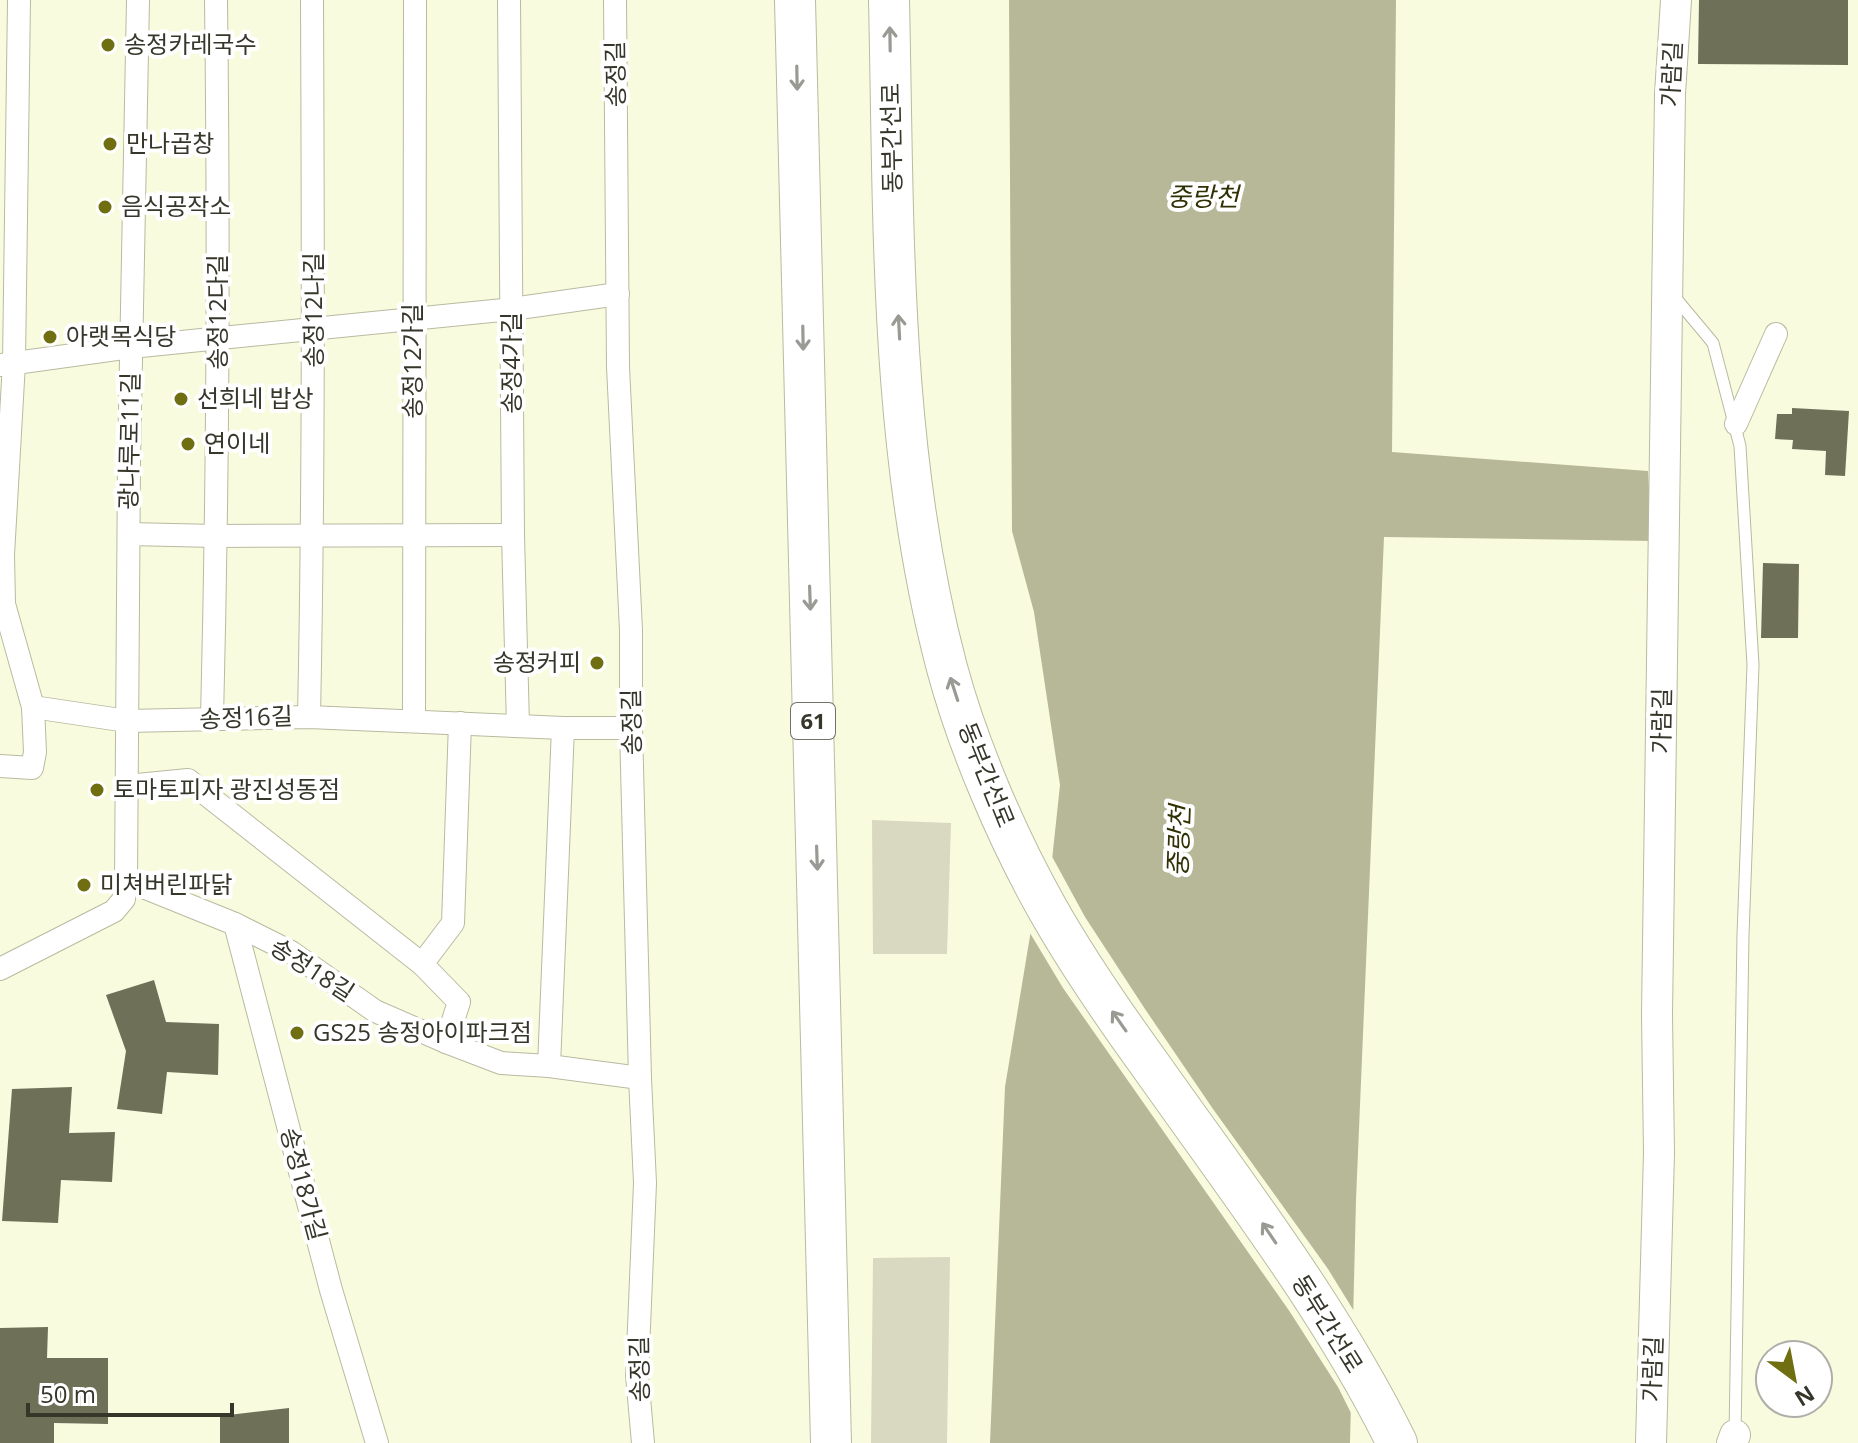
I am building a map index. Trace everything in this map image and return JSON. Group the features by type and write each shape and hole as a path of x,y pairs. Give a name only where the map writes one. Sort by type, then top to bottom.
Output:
{"highway":[{"name":"61","path":"795,0 831,1443"},
{"name":"동부간선로","path":"889,0 894,218 903,405 916,521 929,593 947,670 968,734 1020,855 1084,970 1336,1334 1397,1443"}],"street":[{"path":"0,766 32,768 35,752 33,707 4,604 7,364 19,0"},
{"name":"광나루로11길","path":"0,969 114,911 124,899 138,0"},
{"name":"송정12다길","path":"212,719 218,338 216,0"},
{"name":"송정12나길","path":"309,717 314,329 312,0"},
{"name":"송정12가길","path":"414,721 415,0"},
{"name":"송정4가길","path":"509,0 513,535 518,726"},
{"name":"송정길","path":"615,0 618,367 631,630 631,728 645,1183 637,1375 643,1443"},
{"name":"가람길","path":"1651,1443 1659,1153 1657,1015 1670,94 1676,0"},
{"path":"7,364 131,347 512,309 618,294"},
{"path":"1736,424 1776,334"},
{"path":"129,534 513,535"},
{"name":"송정16길","path":"33,707 127,721 309,717 631,728"},
{"path":"422,964 453,923 460,723"},
{"path":"549,1066 563,728"},
{"path":"127,786 188,780 422,964 459,1002 446,1042"},
{"name":"송정18길","path":"126,880 235,924 291,952 375,1011 446,1042 501,1063 640,1078"},
{"name":"송정18가길","path":"235,924 331,1290 377,1443"}],"lane":[{"path":"1668,289 1713,343 1736,424 1740,446 1753,665 1743,935 1734,1440"}],"shaded area":[{"path":"872,820 951,823 947,954 873,954"},
{"path":"950,1257 947,1443 871,1443 873,1258"}],"water":[{"name":"중랑천","path":"1009,0 1396,0 1392,452 1648,471 1652,541 1384,537 1356,1200 1350,1443 990,1443 1005,1087 1031,930 1052,860 1060,785 1034,612 1012,531"}],"pier":[{"path":"1049,851 1085,917 1145,1009 1328,1269 1357,1316 1354,1419 1338,1387 1290,1312 1063,988 1027,928"}],"building":[{"path":"1699,0 1848,0 1848,65 1698,64"},
{"path":"1792,408 1849,411 1845,476 1825,475 1826,451 1792,449 1793,440 1775,439 1777,414 1792,414"},
{"path":"1763,563 1799,564 1798,638 1761,638"},
{"path":"154,980 166,1022 219,1024 218,1075 167,1072 162,1114 117,1109 126,1051 106,995"},
{"path":"72,1087 69,1133 115,1132 112,1182 61,1180 58,1223 2,1221 12,1089"},
{"path":"48,1327 47,1358 108,1358 108,1424 54,1423 54,1443 0,1443 0,1328"},
{"path":"289,1408 289,1443 220,1443 220,1416"}],"place":[{"name":"송정카레국수","path":"108,45"},
{"name":"만나곱창","path":"110,144"},
{"name":"음식공작소","path":"105,207"},
{"name":"아랫목식당","path":"50,337"},
{"name":"선희네 밥상","path":"181,399"},
{"name":"연이네","path":"188,444"},
{"name":"송정커피","path":"597,663"},
{"name":"토마토피자 광진성동점","path":"97,790"},
{"name":"미쳐버린파닭","path":"84,885"},
{"name":"GS25 송정아이파크점","path":"297,1033"}]}
